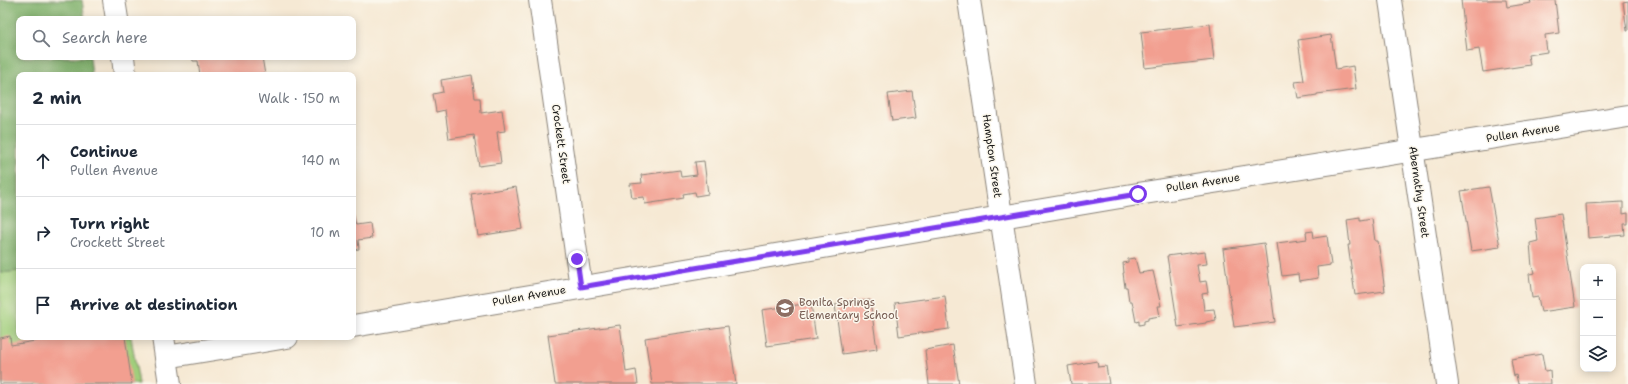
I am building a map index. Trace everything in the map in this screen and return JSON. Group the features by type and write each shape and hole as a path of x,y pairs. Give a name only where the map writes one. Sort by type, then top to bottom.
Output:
{"street":[{"path":"114,0 117,16"},
{"name":"Crockett Street","path":"540,0 581,287"},
{"name":"Hampton Street","path":"969,0 1026,384"},
{"name":"Abernathy Street","path":"1390,0 1447,384"},
{"path":"123,60 125,72"},
{"name":"Pullen Avenue","path":"356,325 1001,217 1628,116"},
{"path":"170,384 165,347 250,340"}],"green space":[{"path":"0,0 82,0 85,16 16,16 16,60 90,60 92,72 16,72 16,271 0,273"},
{"path":"16,271 16,340 132,340 139,384 0,384 0,273"}],"building":[{"path":"1461,0 1506,0 1507,7 1531,3 1530,0 1555,0 1559,33 1545,35 1547,52 1528,55 1530,65 1483,72 1479,49 1467,51"},
{"path":"1628,1 1628,31 1627,31 1623,2"},
{"path":"1210,24 1214,60 1145,68 1141,32"},
{"path":"1331,35 1336,69 1353,66 1356,89 1298,98 1295,82 1304,81 1298,40"},
{"path":"262,60 264,72 200,72 198,61 193,61"},
{"path":"472,75 475,98 480,98 481,113 502,110 505,131 497,132 501,163 479,166 474,135 449,139 445,110 436,112 433,94 443,92 441,80"},
{"path":"912,91 916,118 892,121 888,94"},
{"path":"704,161 708,194 696,196 695,192 683,194 684,198 645,204 644,197 632,198 630,184 642,183 641,175 680,170 681,177 697,175 695,162"},
{"path":"516,187 523,229 478,236 471,194"},
{"path":"1489,187 1500,247 1471,251 1461,191"},
{"path":"1623,202 1623,214 1628,213 1628,224 1624,224 1625,235 1588,238 1586,204"},
{"path":"1561,214 1575,307 1541,312 1538,297 1532,298 1529,274 1535,273 1532,267 1530,243 1538,241 1535,218"},
{"path":"1360,218 1360,221 1372,219 1375,241 1378,241 1385,291 1355,295 1348,245 1350,245 1347,220"},
{"path":"370,223 372,238 358,240 359,249 356,250 356,225"},
{"path":"1313,231 1314,238 1327,236 1331,265 1317,267 1318,278 1299,281 1298,274 1282,276 1277,243 1307,239 1306,232"},
{"path":"1264,243 1275,322 1234,327 1223,249"},
{"path":"1205,252 1207,264 1197,265 1200,282 1206,281 1208,293 1202,294 1204,310 1214,309 1216,320 1178,327 1167,256"},
{"path":"1135,258 1139,273 1153,271 1161,306 1158,306 1160,316 1148,318 1148,320 1144,321 1144,324 1139,325 1139,321 1136,322 1132,301 1129,301 1123,273 1123,263 1128,262 1128,259"},
{"path":"945,296 949,329 899,336 895,303"},
{"path":"870,300 877,349 842,354 835,305"},
{"path":"811,303 816,339 767,346 762,310"},
{"path":"620,325 626,372 636,370 638,384 555,384 548,335"},
{"path":"728,326 736,384 652,384 645,338"},
{"path":"10,336 11,345 41,340 125,340 132,384 0,384 0,338"},
{"path":"953,345 959,384 929,384 925,350"},
{"path":"1542,354 1545,371 1550,370 1551,384 1518,384 1516,375 1514,376 1511,359"},
{"path":"1097,361 1098,367 1106,366 1109,384 1071,384 1068,366"}],"place":[{"name":"Bonita Springs Elementary School","path":"785,308"}],"route":[{"path":"577,259 581,287 1138,194"}]}
